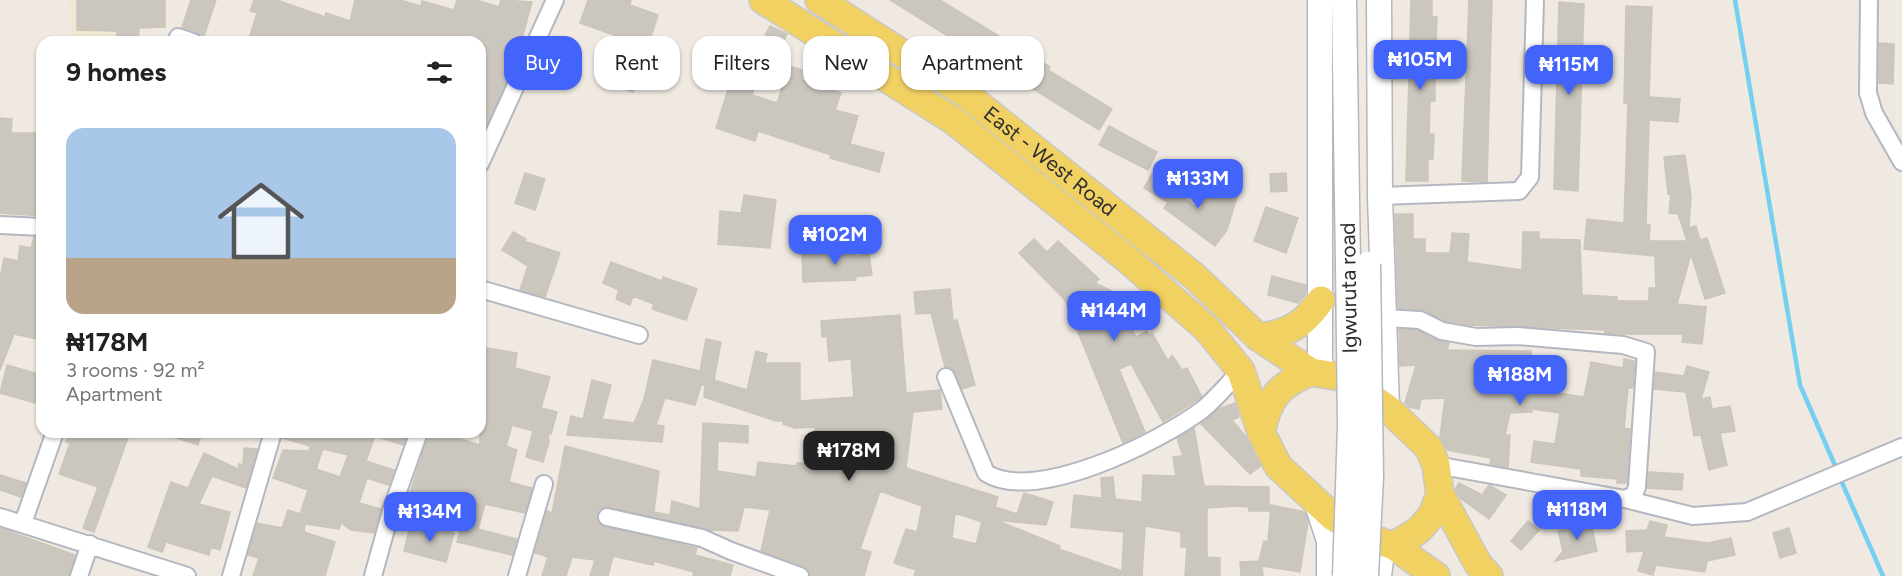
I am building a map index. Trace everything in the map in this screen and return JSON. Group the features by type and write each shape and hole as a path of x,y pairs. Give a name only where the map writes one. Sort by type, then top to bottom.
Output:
{"main road":[{"name":"East - West Road","path":"763,0 869,65 994,134 1194,276 1258,337 1316,372 1341,378 1387,408 1429,448 1436,465"},
{"name":"East - West Road","path":"819,0 964,93 994,134 1208,329 1241,371 1261,432"},
{"path":"1320,0 1322,300 1316,372 1294,378 1277,391 1266,410 1261,432 1278,466 1317,504 1364,536 1388,544 1436,576"},
{"name":"Igwuruta road","path":"1344,0 1358,264"},
{"name":"Igwuruta road","path":"1346,576 1358,264 1363,0"},
{"path":"1379,0 1380,196 1387,408"},
{"path":"1358,264 1371,477 1366,576"},
{"path":"1258,337 1281,335 1296,328 1311,316 1322,300"},
{"path":"1436,465 1440,494 1478,564 1489,576"},
{"path":"1379,576 1388,544 1419,530 1432,515 1440,494"},
{"path":"1317,504 1329,542 1329,576"}],"street":[{"path":"486,139 555,0"},
{"path":"1380,196 1520,191 1527,185 1530,177 1535,0"},
{"path":"1869,0 1868,93 1874,113 1902,162"},
{"path":"0,225 36,227"},
{"path":"486,291 639,335"},
{"path":"1385,318 1420,320 1442,331 1476,337 1518,336 1623,345 1646,352 1637,487 1634,495 1625,499"},
{"path":"946,377 986,473 1008,481 1036,481 1103,464 1138,447 1202,410 1241,371"},
{"path":"23,523 53,438"},
{"path":"231,576 271,438"},
{"path":"372,576 391,510 416,438"},
{"path":"1436,465 1625,499 1693,516 1747,512 1902,447"},
{"path":"517,576 544,483"},
{"path":"0,517 188,576"},
{"path":"607,517 702,538 730,551 800,576"},
{"path":"79,576 90,544"}],"shaded area":[{"path":"70,0 138,0 140,36 73,36"}],"building":[{"path":"77,0 165,0 165,27 139,28 138,36 117,36 117,31 77,30"},
{"path":"191,0 216,0 204,36 182,27"},
{"path":"254,0 277,0 325,17 326,13 350,21 355,0 400,0 421,6 422,1 454,10 457,0 476,0 499,7 501,0 532,2 523,36 504,36 504,86 486,126 486,36 250,36 257,13 250,11"},
{"path":"588,0 631,0 630,5 658,15 651,36 617,36 580,23"},
{"path":"890,0 940,0 999,36 948,36"},
{"path":"1411,0 1432,0 1432,17 1437,17 1436,42 1431,42 1431,75 1435,75 1435,101 1430,101 1429,134 1434,134 1433,159 1428,159 1428,181 1406,181"},
{"path":"1469,0 1492,0 1487,182 1462,181"},
{"path":"1559,2 1584,4 1578,191 1554,189"},
{"path":"1626,6 1652,7 1649,97 1680,99 1678,122 1649,120 1646,225 1650,225 1649,241 1687,241 1678,214 1669,213 1671,193 1668,194 1664,157 1685,155 1691,197 1689,228 1696,226 1700,240 1707,238 1725,293 1705,299 1691,254 1677,304 1706,307 1702,344 1682,342 1683,334 1615,334 1605,333 1605,330 1469,325 1445,321 1421,310 1398,308 1395,214 1413,214 1413,239 1425,239 1425,253 1450,253 1452,233 1469,234 1467,262 1522,270 1523,232 1539,232 1539,239 1580,240 1582,295 1617,297 1617,301 1649,301 1649,288 1656,288 1655,256 1584,249 1587,219 1624,223 1628,103 1624,103"},
{"path":"770,26 787,34 786,36 765,36"},
{"path":"1879,43 1894,44 1893,84 1879,83"},
{"path":"1044,63 1050,67 1048,70 1112,109 1099,130 1035,90 1044,90"},
{"path":"791,67 803,70 803,90 832,90 841,93 835,110 858,116 850,144 884,153 879,172 830,158 831,155 758,131 755,141 716,128 728,90 754,90 752,95 777,103 781,90 791,90"},
{"path":"0,118 12,119 11,133 36,133 36,216 0,213"},
{"path":"1109,126 1157,152 1148,170 1099,145"},
{"path":"525,173 545,179 535,210 515,203"},
{"path":"1286,173 1287,191 1271,192 1270,174"},
{"path":"1152,174 1200,210 1208,187 1237,197 1227,230 1215,246 1164,208 1168,202 1144,188"},
{"path":"744,195 776,200 770,248 718,244 720,211 741,213"},
{"path":"1266,207 1298,218 1286,253 1254,241"},
{"path":"513,232 526,239 524,241 560,253 545,297 520,290 528,266 502,250"},
{"path":"34,237 36,237 36,339 14,334 0,370 0,279 4,258 18,261 20,246 31,248"},
{"path":"1034,239 1047,252 1058,241 1099,279 1095,283 1118,294 1116,298 1136,337 1147,331 1149,335 1152,333 1168,361 1172,355 1182,370 1187,368 1202,397 1163,422 1131,364 1119,369 1145,432 1123,443 1065,300 1019,253"},
{"path":"854,251 855,256 869,254 872,275 855,277 856,280 803,282 802,253"},
{"path":"611,262 662,281 663,277 697,289 686,320 652,309 654,304 633,296 630,305 616,299 619,290 603,283"},
{"path":"1272,276 1306,285 1305,295 1298,303 1268,295"},
{"path":"950,289 953,321 957,320 975,385 962,389 955,372 945,367 931,313 916,314 914,292"},
{"path":"900,315 906,393 940,390 942,409 913,412 906,468 998,497 995,507 1017,514 1024,493 1053,502 1046,525 996,520 1060,546 1059,549 1122,571 1124,532 1071,527 1074,495 1102,498 1101,478 1113,477 1115,499 1142,502 1143,475 1176,476 1173,457 1183,456 1177,438 1194,428 1204,486 1269,487 1269,511 1249,511 1249,507 1235,506 1207,508 1207,557 1220,558 1220,576 1185,576 1187,547 1181,547 1181,532 1145,526 1142,576 914,576 916,570 894,563 906,529 917,532 922,506 880,491 860,549 871,552 864,576 810,576 804,566 761,551 770,510 744,507 738,531 709,530 604,507 597,515 600,525 697,548 695,555 733,565 730,576 693,576 694,572 654,561 653,565 613,556 608,576 590,576 595,560 572,557 566,576 542,576 548,557 535,553 547,511 552,513 565,446 659,471 654,512 670,515 672,501 700,509 703,423 748,426 748,443 718,441 717,471 756,477 758,462 797,466 797,463 819,463 815,427 795,428 783,424 783,421 776,421 704,397 705,385 701,385 695,405 665,398 656,425 664,426 662,442 567,435 571,416 583,419 592,380 611,385 602,419 634,423 644,399 653,360 700,371 706,339 721,342 714,380 747,390 756,351 767,354 765,363 800,363 800,401 854,397 851,359 829,361 827,336 822,337 821,321","holes":["955,513 982,522 976,544 952,538"]},
{"path":"1399,329 1417,330 1449,343 1447,350 1531,351 1531,389 1584,397 1591,362 1623,368 1624,359 1635,361 1633,388 1628,388 1624,428 1630,429 1627,483 1617,483 1617,479 1581,476 1581,469 1531,462 1534,441 1555,444 1560,413 1532,409 1532,412 1510,413 1505,435 1510,435 1508,467 1490,464 1491,458 1447,450 1440,437 1445,398 1421,399 1419,409 1409,407 1405,403 1416,365 1400,366"},
{"path":"486,348 517,353 515,368 550,377 541,408 557,412 551,434 548,433 549,442 543,462 526,457 533,431 512,425 506,446 517,450 509,482 532,488 525,513 485,504 478,529 517,539 512,555 457,542 466,511 435,501 433,513 406,506 427,438 457,438 480,445 480,438 486,438"},
{"path":"7,365 36,373 36,403 0,393"},
{"path":"1687,366 1709,372 1701,399 1710,397 1712,409 1730,406 1735,431 1720,433 1727,465 1709,470 1701,435 1694,436 1686,392 1654,389 1655,372 1684,376"},
{"path":"1235,403 1239,417 1232,420 1247,438 1261,466 1250,474 1201,424 1219,409"},
{"path":"68,438 128,438 94,532 83,528 98,487 59,474 70,443 66,442"},
{"path":"176,438 200,438 198,445"},
{"path":"282,438 374,438 366,461 394,470 389,485 367,478 359,503 381,509 374,533 351,530 341,523 339,529 305,524 304,532 335,542 325,576 253,576 259,558 248,555 257,523 282,528 288,510 300,514 308,490 273,478 283,450 309,451 310,446","holes":["323,449 348,455 340,477 316,469"]},
{"path":"381,438 406,438 403,445"},
{"path":"244,448 257,449 246,488 212,476 199,504 230,512 220,550 211,547 209,555 166,542 162,552 148,547 171,482 188,488 204,453 238,469 239,464 243,465"},
{"path":"1649,472 1683,474 1682,490 1647,488"},
{"path":"0,475 26,483 21,497 0,490"},
{"path":"1459,483 1482,495 1489,485 1506,495 1489,519 1460,498 1455,489"},
{"path":"1271,505 1305,512 1308,522 1300,572 1262,566 1263,576 1241,576 1240,562 1259,561 1264,541 1268,542"},
{"path":"1528,521 1539,530 1521,550 1511,541"},
{"path":"1650,521 1667,525 1664,537 1708,543 1731,538 1735,555 1707,561 1705,572 1656,565 1653,575 1638,571 1644,551 1627,552 1626,531 1647,530"},
{"path":"1591,523 1597,551 1555,561 1563,551 1558,531"},
{"path":"423,524 454,533 446,562 404,551 409,530 420,533"},
{"path":"0,528 75,555 69,576 0,576"},
{"path":"1789,528 1796,553 1780,558 1773,533"}],"waterway":[{"path":"1735,0 1800,385 1837,470"},
{"path":"1840,478 1883,576"}]}
